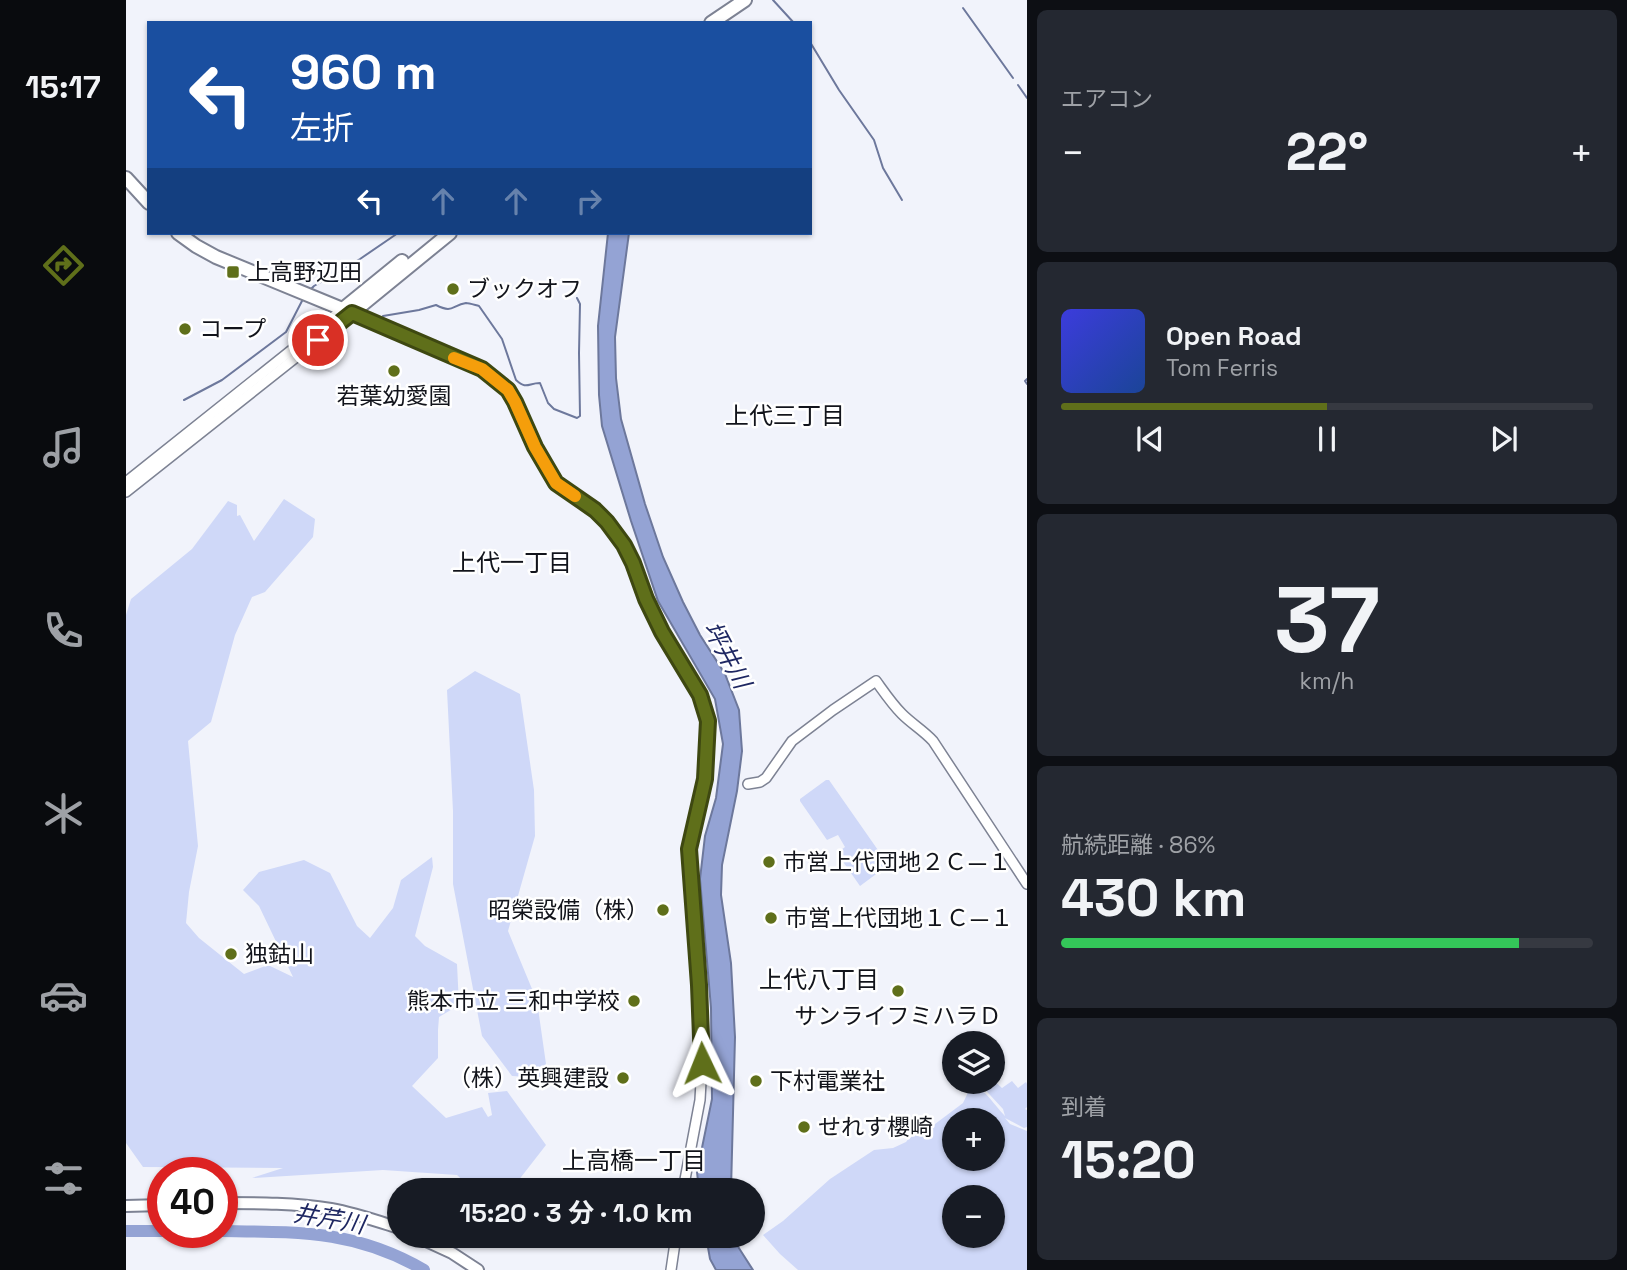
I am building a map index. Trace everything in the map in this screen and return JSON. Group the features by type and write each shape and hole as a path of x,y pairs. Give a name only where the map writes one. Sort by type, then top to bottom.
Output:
{"main road":[{"path":"714,21 745,0"},
{"path":"728,21 757,0"},
{"path":"126,178 147,201"},
{"path":"181,235 216,257 348,311"},
{"path":"348,311 436,235"},
{"path":"348,311 447,235"},
{"path":"238,1203 330,1209 387,1224"},
{"path":"126,1206 147,1205"},
{"path":"441,1248 478,1270"}],"street":[{"path":"126,492 163,457 348,311 482,369 508,390 535,447 556,483 595,510 624,545 662,632 700,695 708,721 705,779 689,849 702,1063 700,1100 685,1178"},
{"path":"126,481 163,457"},
{"path":"748,784 766,778 792,741 876,681 902,714 933,741 1027,884"},
{"path":"671,1270 674,1248"}],"shaded area":[{"path":"608,235 629,235 615,337 621,419 663,557 700,635 725,674 739,710 742,751 722,865 721,895 731,963 735,1037 731,1178 698,1178 697,1172 712,1099 711,1008 700,879 705,836 716,798 723,744 715,699 658,601 602,426 598,326"},
{"path":"284,499 315,519 313,537 265,592 252,597 235,635 211,722 188,741 198,846 186,923 199,938 244,974 268,965 293,977 259,906 243,890 259,872 304,860 330,873 357,926 370,938 393,908 401,880 432,857 433,867 415,936 425,946 457,964 459,1005 439,1017 438,1058 412,1086 446,1118 482,1107 488,1117 492,1115 488,1093 507,1091 546,1145 520,1178 460,1178 457,1175 383,1170 252,1178 283,1168 238,1168 238,1157 147,1157 147,1167 143,1167 126,1143 126,615 131,599 192,549 228,501 237,505 237,516 240,515 254,541"},
{"path":"475,671 520,694 534,790 535,836 508,931 537,1001 548,1078 512,1076 482,1036 453,884 453,811 447,690"},
{"path":"829,780 887,863 887,866 860,886 837,853 845,847 838,835 827,840 800,801"},
{"path":"1012,1081 1018,1088 1026,1082 1027,1127 1005,1118 1005,1108 989,1094 1005,1094 1005,1086"},
{"path":"967,1094 986,1094 998,1108 956,1108 963,1103"},
{"path":"1005,1118 1010,1124 1027,1131 1027,1270 798,1270 765,1237 765,1234 830,1179 874,1150 893,1148 906,1142 919,1125 927,1130 942,1119 942,1171 1005,1171"},
{"path":"708,1248 739,1248 753,1270 716,1270"}],"waterway":[{"path":"773,0 792,21"},
{"path":"963,8 1013,78"},
{"path":"812,45 874,140 883,168 902,200"},
{"path":"1018,85 1027,98"},
{"path":"311,289 395,235"},
{"path":"383,316 436,305 449,309 466,303 479,306 502,339 516,380 525,385 540,383 548,403 554,409 577,418 580,416 580,304 577,298"},
{"path":"184,400 222,380 286,332 303,299"},
{"path":"1027,379 1027,384"},
{"name":"井芹川","path":"126,1231 147,1231"},
{"name":"井芹川","path":"238,1231 302,1233 350,1240 399,1257 424,1270"}],"slow traffic":[{"path":"454,358 482,369 508,390 535,447 556,483 575,496"}],"place":[{"name":"上高野辺田","path":"233,272"},
{"name":"ブックオフ","path":"453,289"},
{"name":"コープ","path":"185,329"},
{"name":"若葉幼愛園","path":"394,371"},
{"name":"市営上代団地２Ｃ―１","path":"769,862"},
{"name":"昭榮設備（株）","path":"663,910"},
{"name":"市営上代団地１Ｃ―１","path":"771,918"},
{"name":"独鈷山","path":"231,954"},
{"name":"サンライフミハラＤ","path":"898,991"},
{"name":"熊本市立 三和中学校","path":"634,1001"},
{"name":"（株）英興建設","path":"623,1078"},
{"name":"下村電業社","path":"756,1081"},
{"name":"せれす櫻崎","path":"804,1127"}],"district":[{"name":"上代三丁目","path":"785,416"},
{"name":"上代一丁目","path":"512,563"},
{"name":"上代八丁目","path":"819,980"},
{"name":"上高橋一丁目","path":"634,1161"}],"route":[{"path":"318,340 352,313 482,369 508,390 535,447 556,483 595,510 624,545 662,632 700,695 708,721 705,779 689,849 702,1063"}],"water label":[{"name":"坪井川","path":"727,655"}]}
